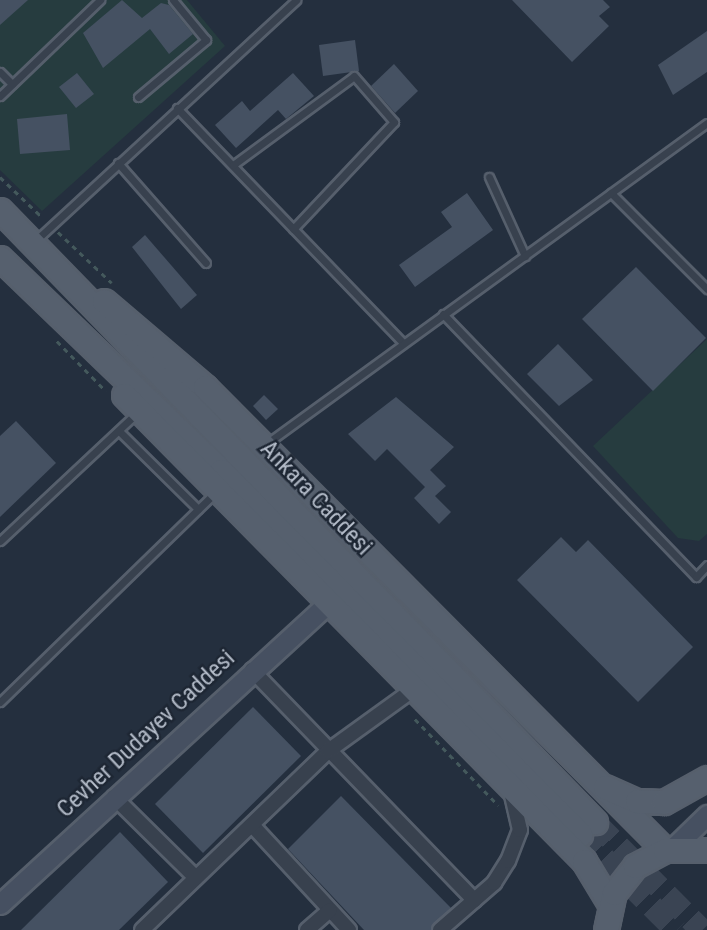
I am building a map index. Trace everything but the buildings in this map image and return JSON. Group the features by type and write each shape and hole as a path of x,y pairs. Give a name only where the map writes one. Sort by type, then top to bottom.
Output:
{"main road":[{"name":"Ankara Caddesi","path":"0,210 587,828 0,258"},
{"path":"56,266 136,324 586,775 668,849"},
{"path":"55,313 138,412 215,493 499,773 584,861 610,904"},
{"path":"586,775 619,794 655,803 676,799 707,778"},
{"path":"606,930 610,904 626,874 668,849 707,849"}],"street":[{"name":"Cevher Dudayev Caddesi","path":"0,904 328,603"},
{"path":"252,670 474,900"},
{"path":"142,930 328,751 414,689"},
{"path":"440,930 494,883 520,830 519,808 499,773"},
{"path":"114,797 196,878"},
{"path":"668,849 707,815"},
{"path":"252,825 349,930"},
{"path":"307,930 330,910"}],"lane":[{"path":"0,96 100,0"},
{"path":"138,97 206,40 173,0"},
{"path":"33,243 296,0"},
{"path":"0,72 12,84"},
{"path":"233,165 355,76 394,122 293,229"},
{"path":"177,108 402,342"},
{"path":"262,448 402,342 707,123"},
{"path":"118,163 206,263"},
{"path":"489,177 525,256"},
{"path":"611,193 707,289"},
{"path":"443,314 696,577 707,565"},
{"path":"0,541 138,412"},
{"path":"119,431 198,509"},
{"path":"0,702 215,493"}],"green space":[{"path":"0,0 187,0 225,46 42,211 0,170"},
{"path":"707,339 707,534 699,541 678,538 593,446"}],"tunnel":[{"path":"595,822 702,930"},
{"path":"580,834 676,930"}]}
